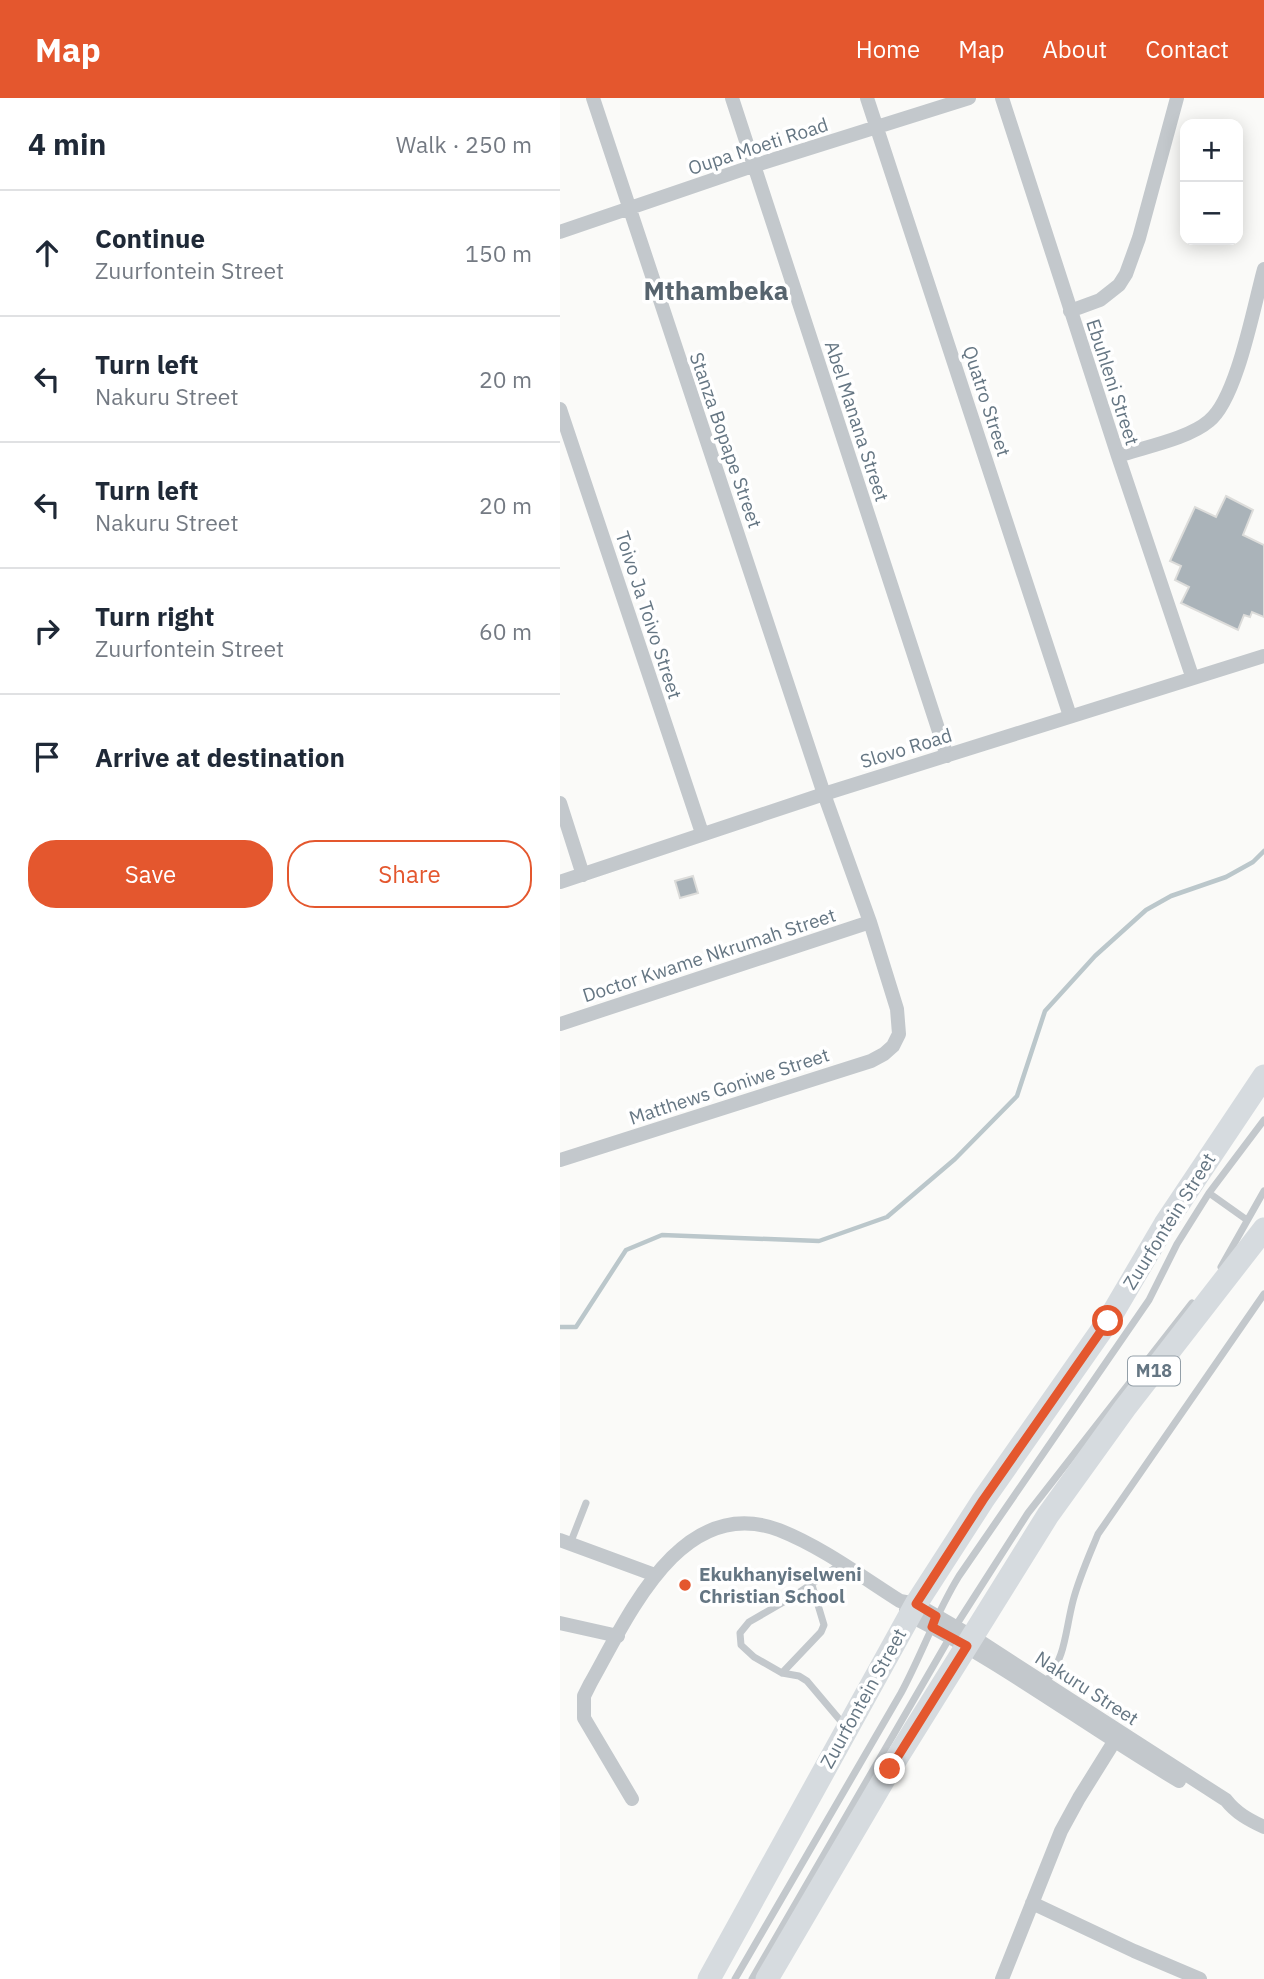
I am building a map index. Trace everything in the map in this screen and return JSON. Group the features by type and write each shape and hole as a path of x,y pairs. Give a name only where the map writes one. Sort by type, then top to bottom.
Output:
{"main road":[{"name":"Zuurfontein Street","path":"709,1979 846,1728 908,1607 1108,1321 1165,1224 1264,1076"},
{"name":"M18","path":"766,1979 890,1769 961,1636 1256,1224"}],"street":[{"name":"Stanza Bopape Street","path":"593,98 824,794 870,922 897,1009 899,1034"},
{"name":"Abel Manana Street","path":"732,98 947,756"},
{"name":"Quatro Street","path":"867,98 1070,716"},
{"name":"Oupa Moeti Road","path":"560,232 753,166 969,98"},
{"name":"Ebuhleni Street","path":"1002,98 1070,312 1192,676"},
{"path":"1070,312 1100,300 1119,285 1126,274 1139,238 1177,98"},
{"path":"1118,456 1198,429 1217,414 1235,375 1264,269"},
{"name":"Toivo Ja Toivo Street","path":"560,409 702,833"},
{"name":"Slovo Road","path":"560,882 702,833 1192,676 1264,656"},
{"path":"560,803 583,875"},
{"name":"Doctor Kwame Nkrumah Street","path":"560,1024 870,922"},
{"name":"Matthews Goniwe Street","path":"560,1160 871,1061 893,1046 899,1034"},
{"name":"Nakuru Street","path":"632,1800 584,1718 582,1707 590,1684 655,1575 679,1550 704,1534 739,1524 759,1525 796,1538 908,1607 1045,1682 1117,1738"},
{"path":"565,1542 655,1575"},
{"path":"560,1623 618,1636"},
{"name":"Nakuru Street","path":"961,1636 1117,1738 1226,1800 1232,1809 1264,1827"},
{"path":"1002,1979 1061,1831 1117,1738"},
{"path":"1032,1903 1200,1979"}],"lane":[{"path":"735,1979 901,1693 934,1621 976,1549 1149,1300 1177,1244 1209,1193 1264,1120"},
{"path":"1217,1274 1256,1224 1264,1191"},
{"path":"1209,1193 1256,1224"},
{"path":"752,1979 961,1636 1028,1513 1201,1292"},
{"path":"1045,1682 1056,1669 1063,1654 1073,1603 1098,1534 1264,1294"},
{"path":"565,1542 586,1503"},
{"path":"841,1564 812,1585 749,1622 740,1633 741,1645 750,1654 782,1673 799,1676 807,1681 846,1728"},
{"path":"782,1673 821,1632 824,1625 812,1585"}],"building":[{"path":"1226,496 1253,510 1243,535 1264,545 1264,617 1252,612 1250,617 1244,615 1238,630 1181,603 1189,587 1175,580 1181,566 1170,561 1195,507 1216,517"},
{"path":"693,876 698,893 680,898 675,881"}],"waterway":[{"path":"560,1327 576,1327 626,1250 662,1235 819,1241 887,1217 955,1159 1017,1096 1045,1011 1095,956 1146,910 1171,896 1226,877 1253,862 1264,851"}],"place":[{"name":"Ekukhanyiselweni Christian School","path":"685,1585"}],"district":[{"name":"Mthambeka","path":"716,291"}],"route":[{"path":"890,1769 967,1646 932,1627 936,1616 916,1604 983,1500 1108,1321"}]}
